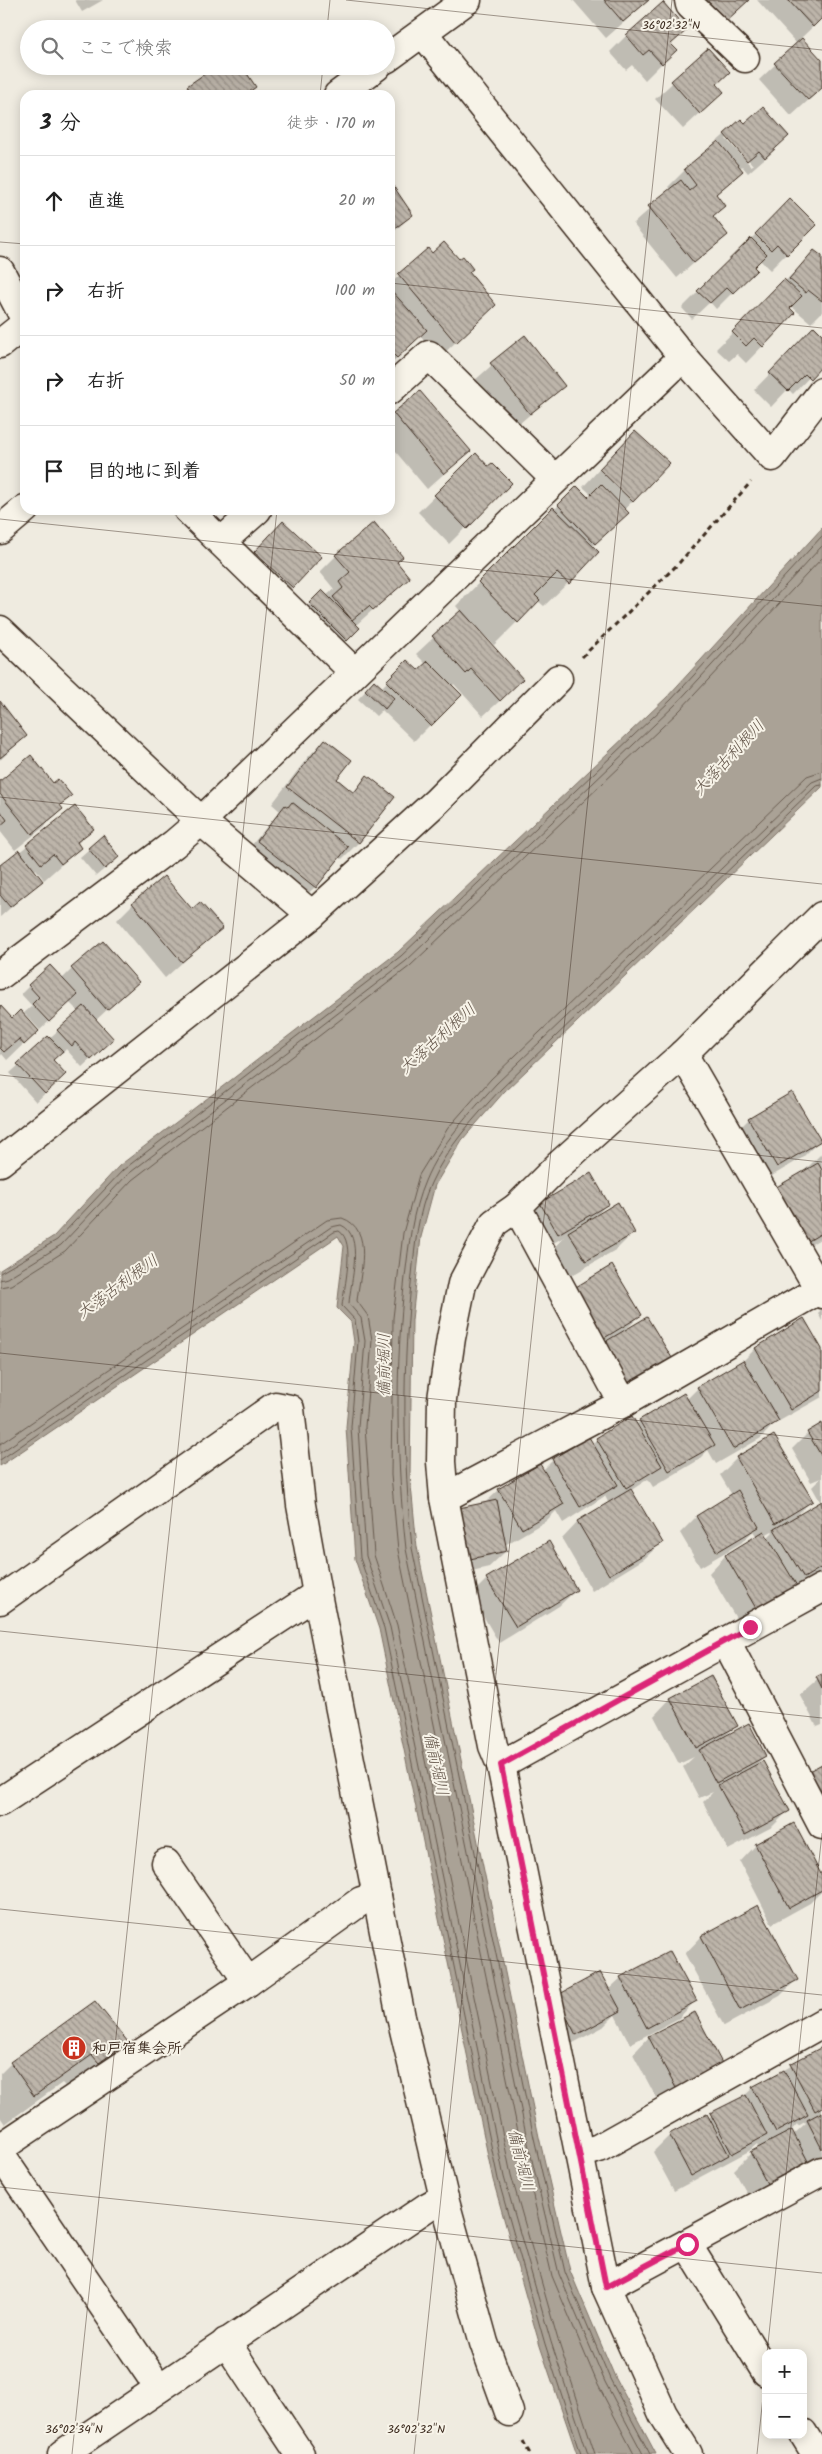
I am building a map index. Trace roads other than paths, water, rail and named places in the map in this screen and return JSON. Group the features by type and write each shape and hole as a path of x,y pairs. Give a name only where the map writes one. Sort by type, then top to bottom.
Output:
{"street":[{"path":"395,53 466,0"},
{"path":"689,0 690,5 745,58"},
{"path":"423,33 682,357 772,457 822,392"},
{"path":"345,90 365,75"},
{"path":"0,271 20,309"},
{"path":"0,344 20,328"},
{"path":"395,386 429,356 555,479"},
{"path":"0,975 174,844 201,821 682,357"},
{"path":"0,530 20,513"},
{"path":"193,515 354,672"},
{"path":"221,542 251,515"},
{"path":"5,645 201,821 312,915"},
{"path":"0,1162 312,915 437,800 558,679"},
{"path":"688,2454 663,2414 606,2287 501,1765 493,1746 444,1498 441,1462 442,1399 451,1338 462,1284 494,1223 517,1207 560,1164 683,1054 822,916"},
{"path":"444,1498 623,1403 821,1291 683,1054"},
{"path":"517,1207 623,1403"},
{"path":"0,1600 275,1406 290,1409 301,1505 316,1594 402,2017 444,2198 484,2343 509,2412"},
{"path":"501,1765 822,1588"},
{"path":"0,1802 316,1594"},
{"path":"726,1641 822,1824"},
{"path":"166,1862 248,1982"},
{"path":"0,2148 248,1982 361,1901 377,1896"},
{"path":"580,2154 599,2148 822,2023"},
{"path":"0,2154 159,2388"},
{"path":"606,2287 822,2171"},
{"path":"62,2454 427,2207 444,2198"},
{"path":"687,2244 762,2366"},
{"path":"226,2342 300,2454"},
{"path":"807,2439 816,2454"}],"water":[{"path":"822,528 822,787 504,1092 462,1140 435,1185 421,1237 412,1320 410,1475 417,1547 539,2137 570,2271 615,2377 656,2454 577,2454 540,2346 493,2180 379,1629 355,1559 346,1427 354,1342 351,1322 337,1308 344,1246 338,1236 0,1466 0,1270 54,1236 119,1166 398,952 667,697"}],"place":[{"name":"和戸宿集会所","path":"74,2048"}],"water label":[{"name":"大落古利根川","path":"728,757"},
{"name":"大落古利根川","path":"437,1038"},
{"name":"大落古利根川","path":"117,1286"},
{"name":"備前堀川","path":"383,1365"},
{"name":"備前堀川","path":"437,1764"},
{"name":"備前堀川","path":"522,2160"}]}
